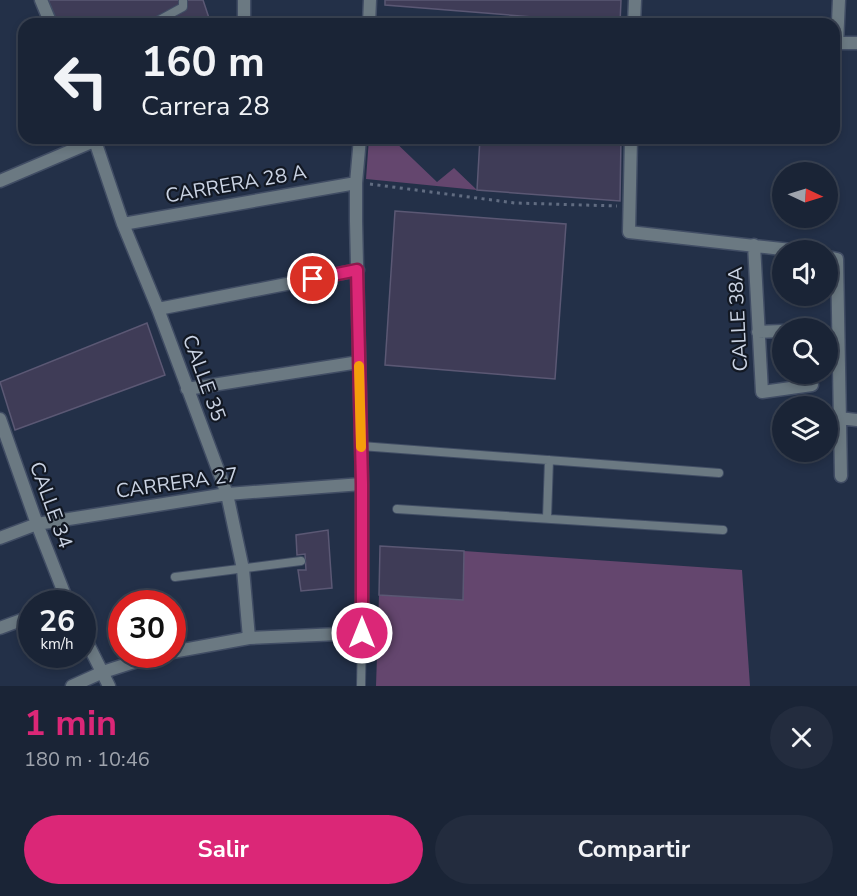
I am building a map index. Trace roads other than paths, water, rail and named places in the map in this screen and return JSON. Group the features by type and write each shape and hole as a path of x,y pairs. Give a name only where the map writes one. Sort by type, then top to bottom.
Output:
{"street":[{"path":"41,0 48,18"},
{"path":"244,0 244,18"},
{"path":"369,18 370,0"},
{"path":"634,18 635,0"},
{"path":"837,18 839,0"},
{"path":"840,44 857,43"},
{"path":"0,181 85,144"},
{"name":"CALLE 35","path":"99,144 123,224 158,309 226,494 243,569 249,638"},
{"path":"186,649 249,638 362,633 362,484 356,183 359,144"},
{"path":"631,144 629,232 772,248"},
{"name":"CARRERA 28 A","path":"123,224 356,183"},
{"name":"CALLE 38A","path":"754,245 762,392 812,385"},
{"path":"158,309 357,270"},
{"path":"834,306 841,476"},
{"path":"758,332 772,331"},
{"path":"187,389 359,362"},
{"path":"839,418 857,420"},
{"name":"CALLE 34","path":"0,419 4,446 62,590"},
{"name":"CARRERA 27","path":"0,538 37,524 226,494 362,484"},
{"path":"0,628 18,621"},
{"path":"96,659 109,686"},
{"path":"72,686 115,668"}],"lane":[{"path":"163,18 183,7 183,0"},
{"path":"361,447 720,473"},
{"path":"547,518 549,460"},
{"path":"397,509 723,530"},
{"path":"175,577 301,561"},
{"path":"361,686 362,633"}]}
